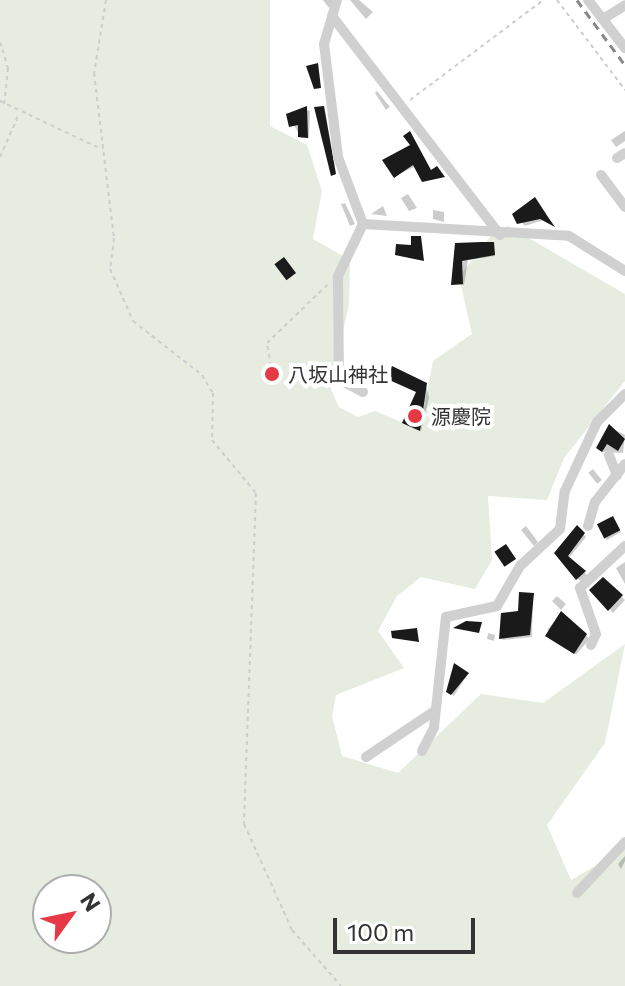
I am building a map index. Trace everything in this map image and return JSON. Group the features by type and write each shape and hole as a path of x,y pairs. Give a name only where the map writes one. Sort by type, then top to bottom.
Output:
{"street":[{"path":"337,0 324,44 338,157 363,224 338,276 339,379 363,392"},
{"path":"588,0 625,48"},
{"path":"603,19 625,5"},
{"path":"332,16 406,103 500,235"},
{"path":"601,175 625,207"},
{"path":"363,224 500,235 569,236 625,271"},
{"path":"422,751 433,712 446,617 497,606 520,566 560,529 565,491 597,422 625,394"},
{"path":"609,455 617,476"},
{"path":"588,526 595,502 625,464"},
{"path":"591,645 596,634 580,588 625,546"},
{"path":"366,757 433,712"},
{"path":"577,893 625,842"}],"path":[{"path":"106,0 94,73 118,298 133,321 202,375 213,393 212,440 259,503 249,568 253,697 244,824 292,930 341,986"},
{"path":"406,103 543,0"},
{"path":"557,0 625,90"},
{"path":"0,42 8,68 4,105"},
{"path":"0,101 18,115 100,148"},
{"path":"0,157 18,115"},
{"path":"271,366 267,343 338,276"}],"shaded area":[{"path":"0,0 270,0 270,126 307,145 322,191 313,239 350,260 349,305 330,387 339,407 358,417 375,411 420,430 433,361 472,334 459,277 494,232 508,226 625,294 625,381 564,458 547,500 488,496 492,560 475,589 421,577 397,596 378,631 404,668 336,695 332,716 342,756 398,773 481,694 543,703 625,644 605,743 547,825 571,880 625,849 625,986 0,986"}],"building":[{"path":"318,63 321,88 314,89 306,66"},
{"path":"307,106 308,138 298,137 298,125 289,127 286,114"},
{"path":"324,106 336,174 331,176 314,107"},
{"path":"410,131 431,170 437,166 445,177 422,182 413,165 394,178 382,160 410,145 403,136"},
{"path":"535,197 555,227 540,219 517,224 512,214"},
{"path":"411,236 421,236 424,261 395,255 396,244 411,245"},
{"path":"494,242 495,255 462,261 463,284 451,285 455,243"},
{"path":"284,257 296,273 286,280 274,264"},
{"path":"392,366 427,383 420,431 402,423 416,392 387,379"},
{"path":"609,424 625,439 618,451 607,444 602,452 596,448"},
{"path":"613,516 620,530 604,538 597,524"},
{"path":"577,525 585,533 568,556 586,571 576,580 554,553"},
{"path":"506,544 516,559 504,567 494,552"},
{"path":"603,577 623,595 608,611 589,590"},
{"path":"519,592 534,593 530,635 499,639 501,613 518,611"},
{"path":"561,611 587,634 574,654 545,636"},
{"path":"466,621 482,622 479,633 453,628"},
{"path":"417,628 419,642 392,638 391,631"},
{"path":"454,663 469,673 451,695 446,692"}],"railway":[{"path":"577,0 625,65"}],"place":[{"name":"八坂山神社","path":"272,374"},
{"name":"源慶院","path":"415,416"}]}
